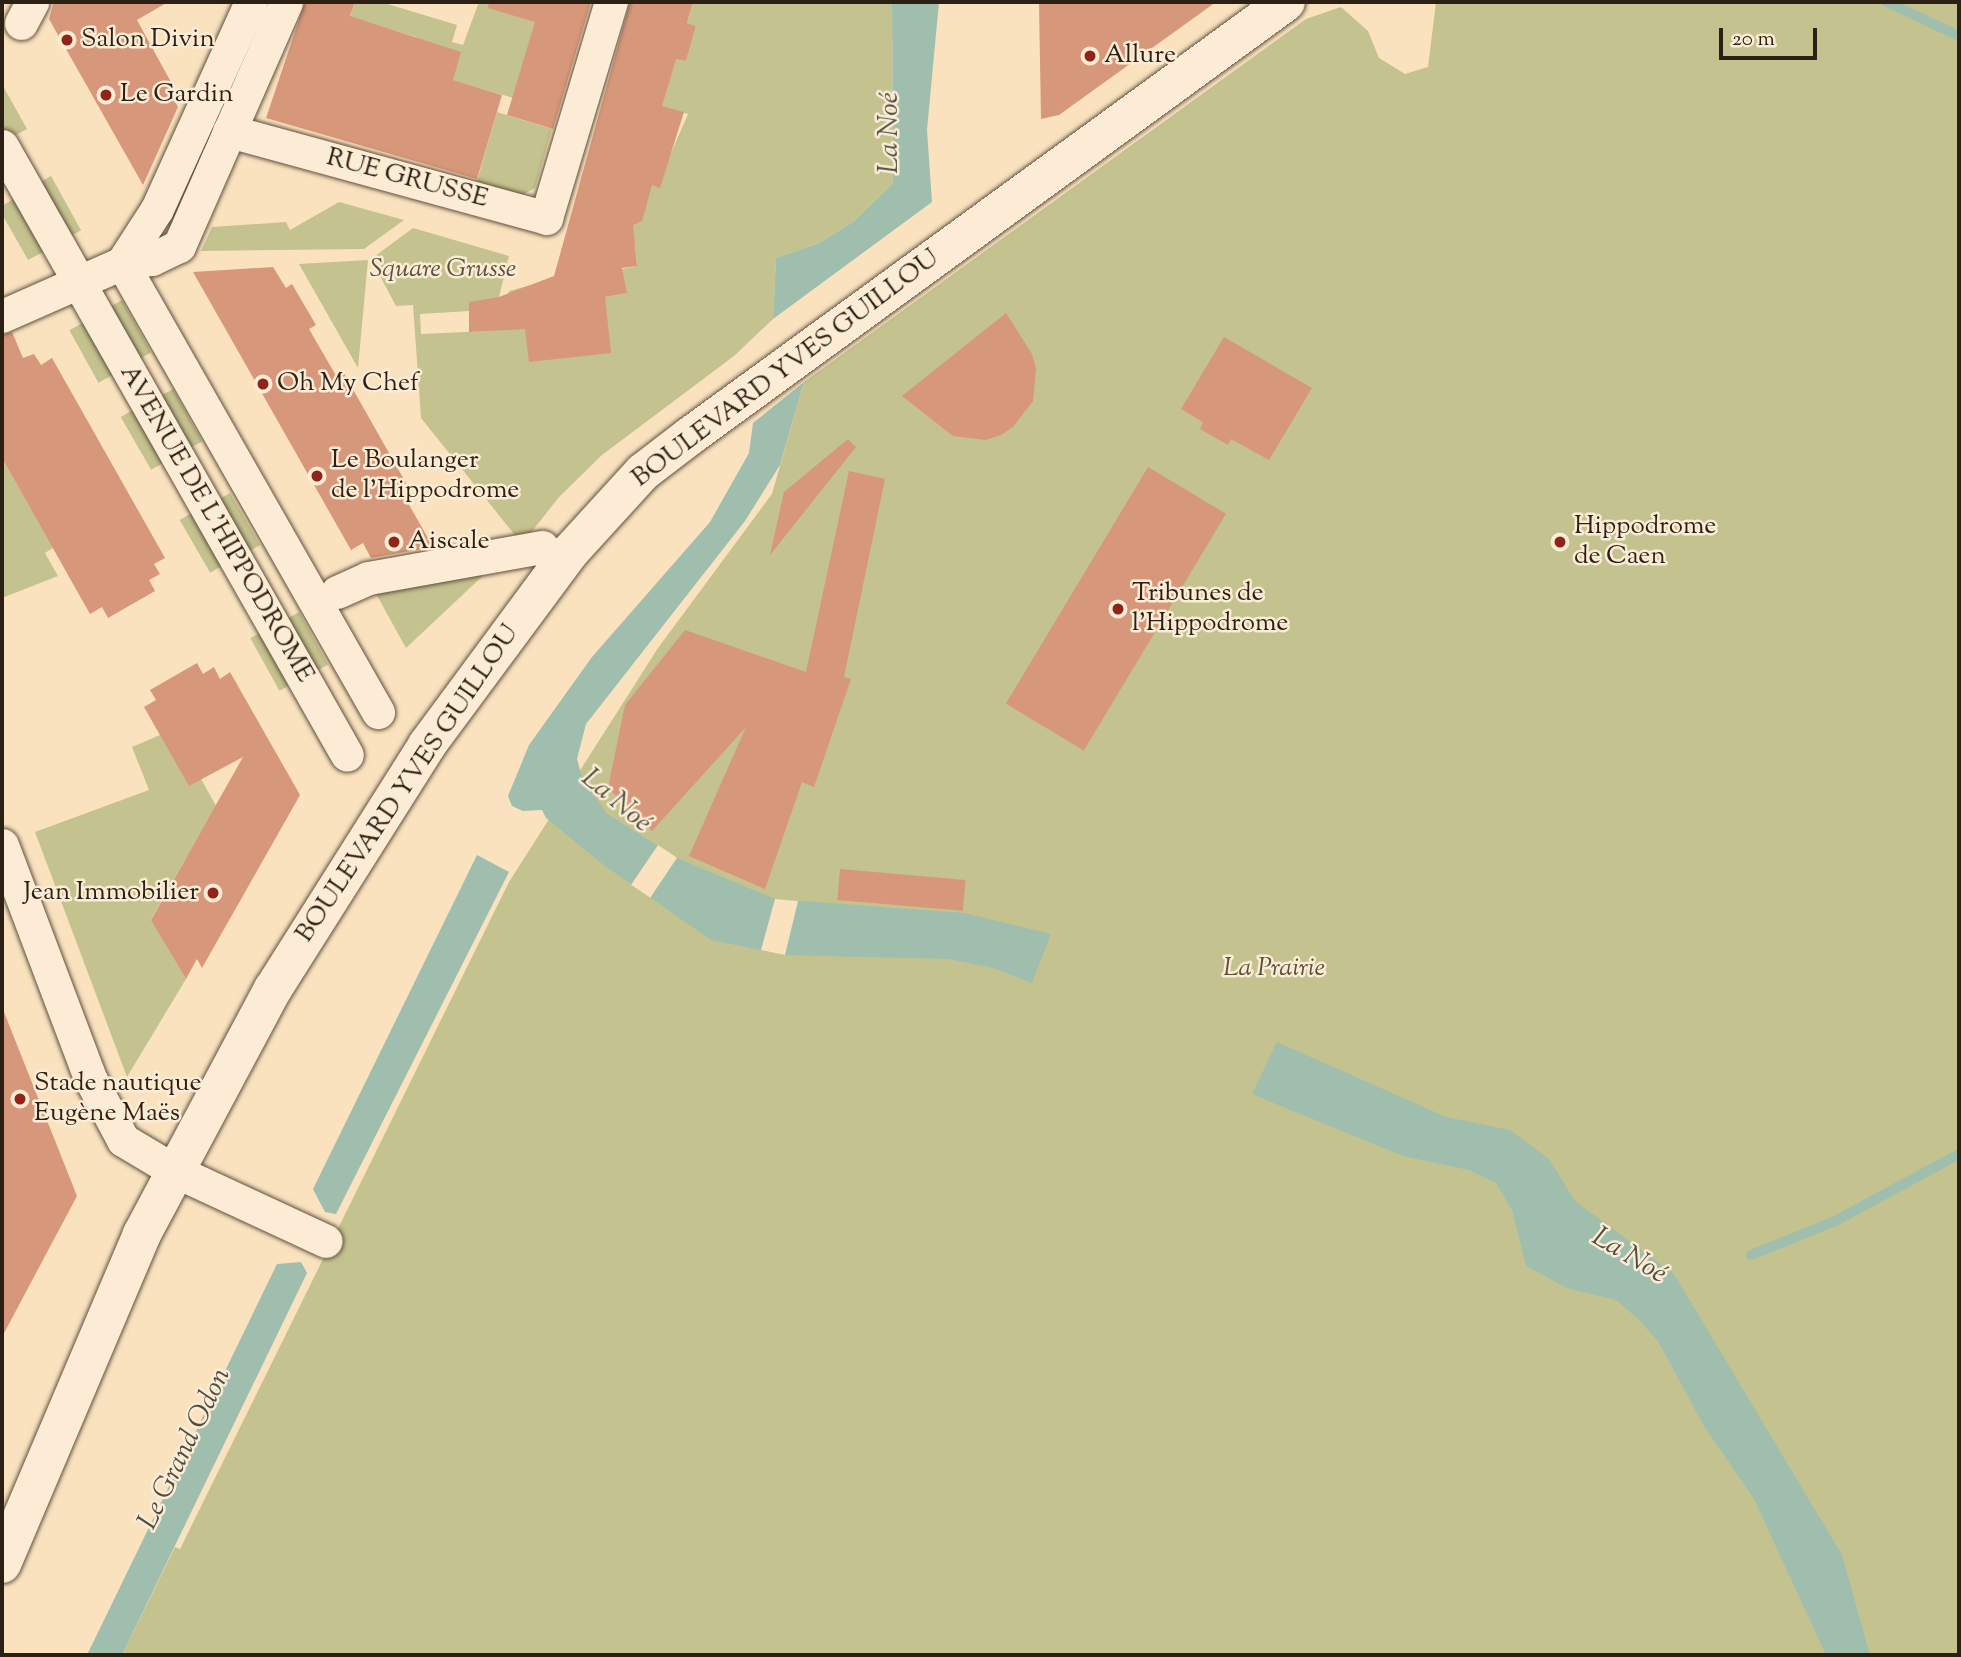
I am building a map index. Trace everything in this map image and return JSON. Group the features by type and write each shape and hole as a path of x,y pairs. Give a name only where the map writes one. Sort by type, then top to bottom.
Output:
{"main road":[{"name":"BOULEVARD YVES GUILLOU","path":"5,1552 142,1234 274,989 357,850 491,655 569,553 651,466 1009,189 1232,27 1286,2"}],"street":[{"path":"122,263 157,209 251,2"},
{"path":"2,316 122,263 152,259 179,246 286,2"},
{"name":"RUE GRUSSE","path":"229,131 546,218 611,2"},
{"name":"AVENUE DE L'HIPPODROME","path":"2,146 347,755"},
{"name":"AVENUE DE L'HIPPODROME","path":"122,263 378,712"},
{"path":"337,592 368,578 542,547"},
{"path":"2,845 113,1126 129,1144 176,1171 326,1241"}],"green space":[{"path":"355,2 381,2 457,25 452,42 463,45 479,2 538,2 533,21 547,26 513,98 442,77 416,37 350,17"},
{"name":"Square Grusse","path":"693,2 892,2 893,183 853,222 819,243 776,258 773,319 734,356 602,455 559,497 522,544 421,418 413,305 396,306 371,259 413,228 509,256 499,297 469,311 420,314 421,334 486,331 505,307 509,291 553,279 601,298 626,293 622,269 637,266 635,243 610,240 653,148 671,153 688,114 610,91 671,73 676,59 686,61 696,26 687,23"},
{"name":"La Prairie","path":"1436,2 1959,2 1959,1655 122,1655 175,1547 180,1549 509,882 658,648 772,494 804,382 1306,19 1341,7 1368,31 1379,58 1405,74 1428,67"},
{"path":"2,84 27,129 7,140 2,132"},
{"path":"497,112 552,129 535,188 522,195 477,181"},
{"path":"51,176 81,230 62,241 32,187"},
{"path":"15,198 45,251 28,260 2,214 2,206"},
{"path":"339,202 404,220 364,249 201,251 212,227 286,222 290,230"},
{"path":"368,260 358,368 299,264"},
{"path":"122,300 151,352 132,363 103,311"},
{"path":"86,321 115,373 98,383 69,330"},
{"path":"173,389 202,441 184,452 155,399"},
{"path":"138,407 169,460 151,470 121,417"},
{"path":"2,458 53,548 45,553 58,576 2,598"},
{"path":"230,493 260,545 242,555 212,504"},
{"path":"197,510 228,563 210,573 180,520"},
{"path":"488,571 406,648 375,592"},
{"path":"299,612 328,664 310,675 281,622"},
{"path":"267,629 296,681 279,691 250,638"},
{"path":"160,735 201,779 220,813 207,821 151,919 186,979 127,1077 35,832 149,790 132,747"}],"water":[{"path":"892,2 939,2 927,130 932,202 773,319 776,258 819,243 853,222 893,183"},
{"path":"804,382 780,465 745,521 586,724 577,759 582,777 606,813 677,858 775,899 964,913 1051,934 1032,983 994,968 948,959 785,955 711,940 605,866 546,818 542,810 523,811 512,806 508,796 529,745 592,657 710,522 749,453 753,423"},
{"path":"477,855 509,872 336,1214 325,1212 313,1189"},
{"name":"La Noé","path":"1277,1042 1446,1117 1510,1130 1549,1159 1575,1201 1674,1274 1842,1555 1870,1655 1826,1655 1754,1499 1704,1426 1658,1341 1638,1319 1616,1300 1567,1288 1526,1266 1512,1210 1496,1183 1469,1170 1403,1156 1252,1094"},
{"path":"301,1262 307,1273 122,1655 87,1655 277,1264"}],"pier":[{"path":"658,845 677,858 650,898 631,885"},
{"path":"775,899 798,901 785,955 761,950"}],"building":[{"path":"54,2 168,2 137,20 172,84 169,91 178,107 143,185 49,19"},
{"path":"305,2 355,2 350,16 461,52 453,80 502,95 477,179 266,118"},
{"path":"489,2 591,2 553,129 507,115 535,22 488,8"},
{"path":"630,2 693,2 687,23 696,26 686,61 676,59 662,106 684,112 660,188 652,185 642,221 633,225 637,266 622,268 627,293 605,297 611,353 529,362 525,329 469,332 469,302 499,297 554,276"},
{"name":"Allure","path":"1039,2 1216,2 1059,115 1041,119"},
{"path":"273,267 286,288 292,284 316,325 309,329 335,374 342,370 406,483 399,487 433,547 371,558 363,543 351,550 193,272"},
{"path":"1006,313 1032,354 1036,368 1033,401 1013,427 1001,435 985,440 953,436 902,396"},
{"path":"12,332 23,358 34,354 41,365 52,358 165,558 154,564 160,574 149,580 155,591 108,618 102,607 90,614 2,458 2,335"},
{"path":"1224,337 1312,388 1269,460 1231,439 1228,445 1200,429 1203,422 1181,409"},
{"path":"848,439 856,447 770,555 784,492"},
{"name":"Tribunes de l'Hippodrome","path":"1148,467 1226,514 1084,750 1006,704"},
{"path":"849,471 885,479 844,677 851,679 814,787 802,782 765,889 689,856 746,727 652,831 608,788 625,705 685,630 806,672"},
{"path":"197,663 203,674 214,667 220,679 230,672 300,795 202,968 197,959 186,979 151,920 243,757 189,786 144,707 156,700 150,690"},
{"path":"840,869 966,880 963,911 837,900"},
{"name":"Stade nautique Eugène Maës","path":"2,1007 77,1196 2,1337"}],"waterway":[{"path":"1887,2 1959,36"},
{"path":"1751,1255 1837,1220 1959,1154"}],"place":[{"name":"Salon Divin","path":"67,40"},
{"name":"Allure","path":"1090,56"},
{"name":"Le Gardin","path":"106,95"},
{"name":"Oh My Chef","path":"263,384"},
{"name":"Le Boulanger de l’Hippodrome","path":"317,476"},
{"name":"Aiscale","path":"394,542"},
{"name":"Hippodrome de Caen","path":"1560,542"},
{"name":"Tribunes de l'Hippodrome","path":"1118,609"},
{"name":"Jean Immobilier","path":"213,893"},
{"name":"Stade nautique Eugène Maës","path":"20,1099"}],"water label":[{"name":"Le Grand Odon","path":"185,1449"}]}
